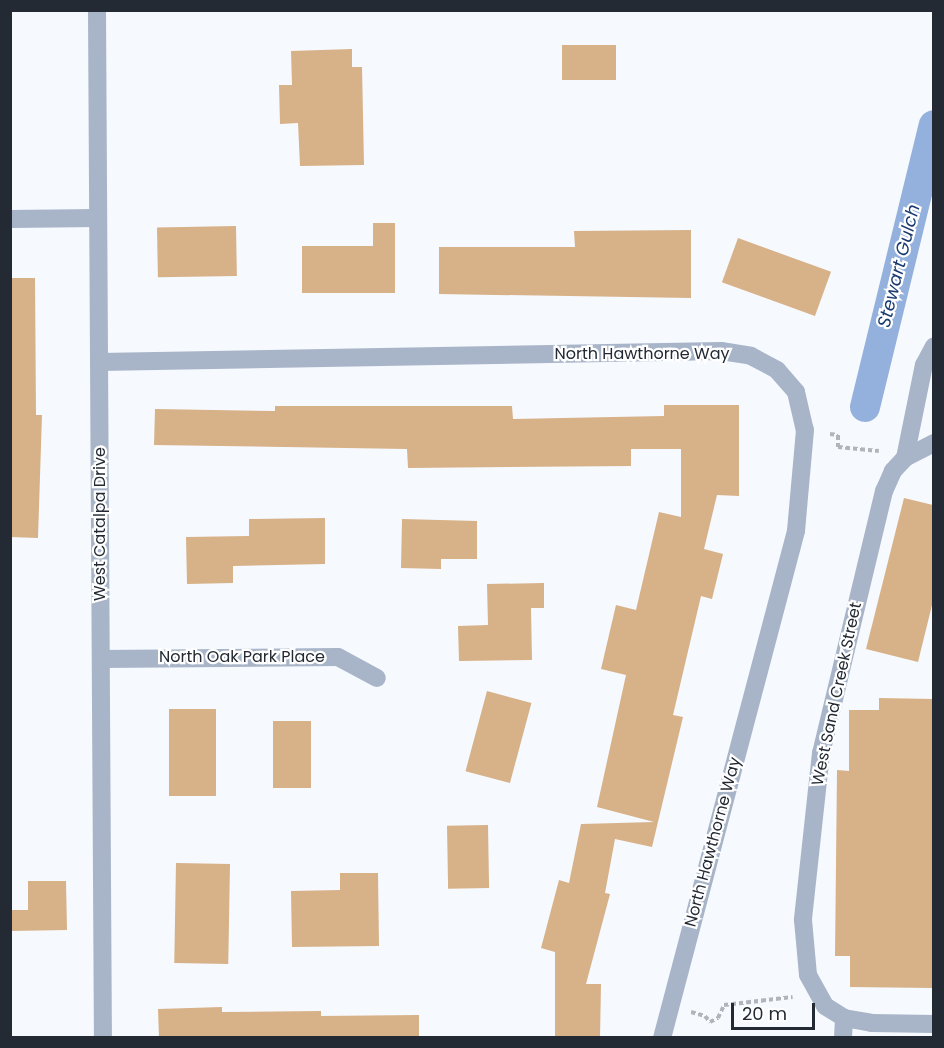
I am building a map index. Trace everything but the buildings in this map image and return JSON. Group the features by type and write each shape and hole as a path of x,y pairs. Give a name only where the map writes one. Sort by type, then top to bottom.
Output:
{"street":[{"name":"West Catalpa Drive","path":"97,10 103,1038"},
{"path":"10,219 98,218"},
{"path":"904,458 924,365 933,345"},
{"name":"North Hawthorne Way","path":"99,362 721,351 751,356 777,370 796,392 805,430 796,531 662,1038"},
{"path":"904,458 933,443"},
{"name":"West Sand Creek Street","path":"819,994 808,975 803,920 821,753 884,491 904,458"},
{"name":"North Oak Park Place","path":"101,659 338,657 378,678"},
{"path":"819,994 825,1006 844,1018 933,1024"},
{"path":"843,1038 844,1018"}],"path":[{"path":"830,434 838,435 838,447 864,447 904,458"},
{"path":"670,1007 705,1016 710,1022 717,1018 724,1005 819,994"}],"waterway":[{"name":"Stewart Gulch","path":"865,407 934,125"}]}
